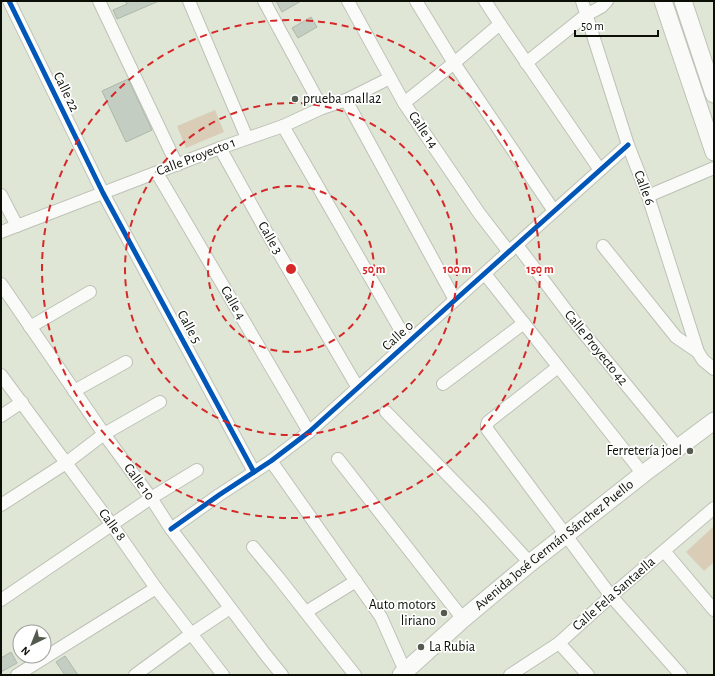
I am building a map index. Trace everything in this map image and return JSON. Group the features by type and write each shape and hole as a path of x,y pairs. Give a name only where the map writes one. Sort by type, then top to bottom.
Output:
{"main road":[{"path":"663,1 714,151"},
{"path":"683,1 714,94"},
{"name":"Avenida José Germán Sánchez Puello","path":"403,673 463,619 530,563 644,474 714,422"}],"street":[{"name":"Calle 22","path":"9,1 102,193"},
{"path":"100,1 177,165"},
{"path":"189,1 247,138"},
{"path":"264,1 322,108"},
{"name":"Calle 14","path":"348,1 404,103 479,212 513,249"},
{"path":"416,1 454,63 554,211"},
{"path":"486,1 526,63 600,170"},
{"name":"Calle 6","path":"582,1 628,145 648,196 698,352 703,360 714,369"},
{"path":"526,63 586,15 601,7 607,1"},
{"path":"404,103 500,24"},
{"name":"Calle Proyecto 1","path":"1,232 220,148 284,126 322,108 346,100 390,78"},
{"path":"346,100 455,300"},
{"path":"284,126 408,343"},
{"name":"Calle 0","path":"171,529 271,461 309,432 628,145"},
{"name":"Calle 3","path":"220,148 266,231 358,388"},
{"path":"648,196 714,168"},
{"name":"Calle 4","path":"157,173 309,432"},
{"name":"Calle 5","path":"102,193 254,472"},
{"path":"1,195 17,226"},
{"path":"603,246 676,337 698,352"},
{"name":"Calle Proyecto 42","path":"513,249 678,448"},
{"path":"485,274 644,474"},
{"name":"Calle 10","path":"1,284 104,434 151,498 171,529 282,675"},
{"path":"30,327 90,292"},
{"path":"443,384 524,323"},
{"path":"74,391 126,362"},
{"path":"558,367 488,422 488,428 611,596 680,675"},
{"name":"Calle 8","path":"1,375 112,525 156,588 223,675"},
{"path":"1,416 22,402"},
{"path":"1,505 66,463 104,434 160,402"},
{"path":"386,412 481,509 530,563"},
{"path":"338,460 463,619"},
{"path":"271,461 381,617 403,673"},
{"path":"1,600 151,498 197,470"},
{"name":"Calle Fela Santaella","path":"510,675 559,642 714,508"},
{"path":"253,547 306,612 354,675"},
{"path":"664,551 714,610"},
{"path":"306,612 356,581"},
{"path":"17,675 156,588"},
{"path":"135,675 191,634 230,608"},
{"path":"559,642 588,675"}],"shaded area":[{"path":"215,110 224,132 186,148 177,126"},
{"path":"714,526 714,562 704,571 686,552"}],"building":[{"path":"125,1 159,1 117,19 113,10 127,4"},
{"path":"276,1 301,1 282,12"},
{"path":"311,17 317,27 298,38 292,28"},
{"path":"128,79 152,130 126,142 102,91"},
{"path":"11,652 12,664 15,664 1,672 1,658"},
{"path":"65,656 78,675 65,675 56,662"}],"cycle path":[{"path":"9,1 103,193 254,472"},
{"path":"171,529 271,461 309,432 628,145"}],"place":[{"name":"prueba malla2","path":"295,99"},
{"name":"Ferretería joel","path":"690,451"},
{"name":"Auto motors liriano","path":"444,613"},
{"name":"La Rubia","path":"421,647"}]}
